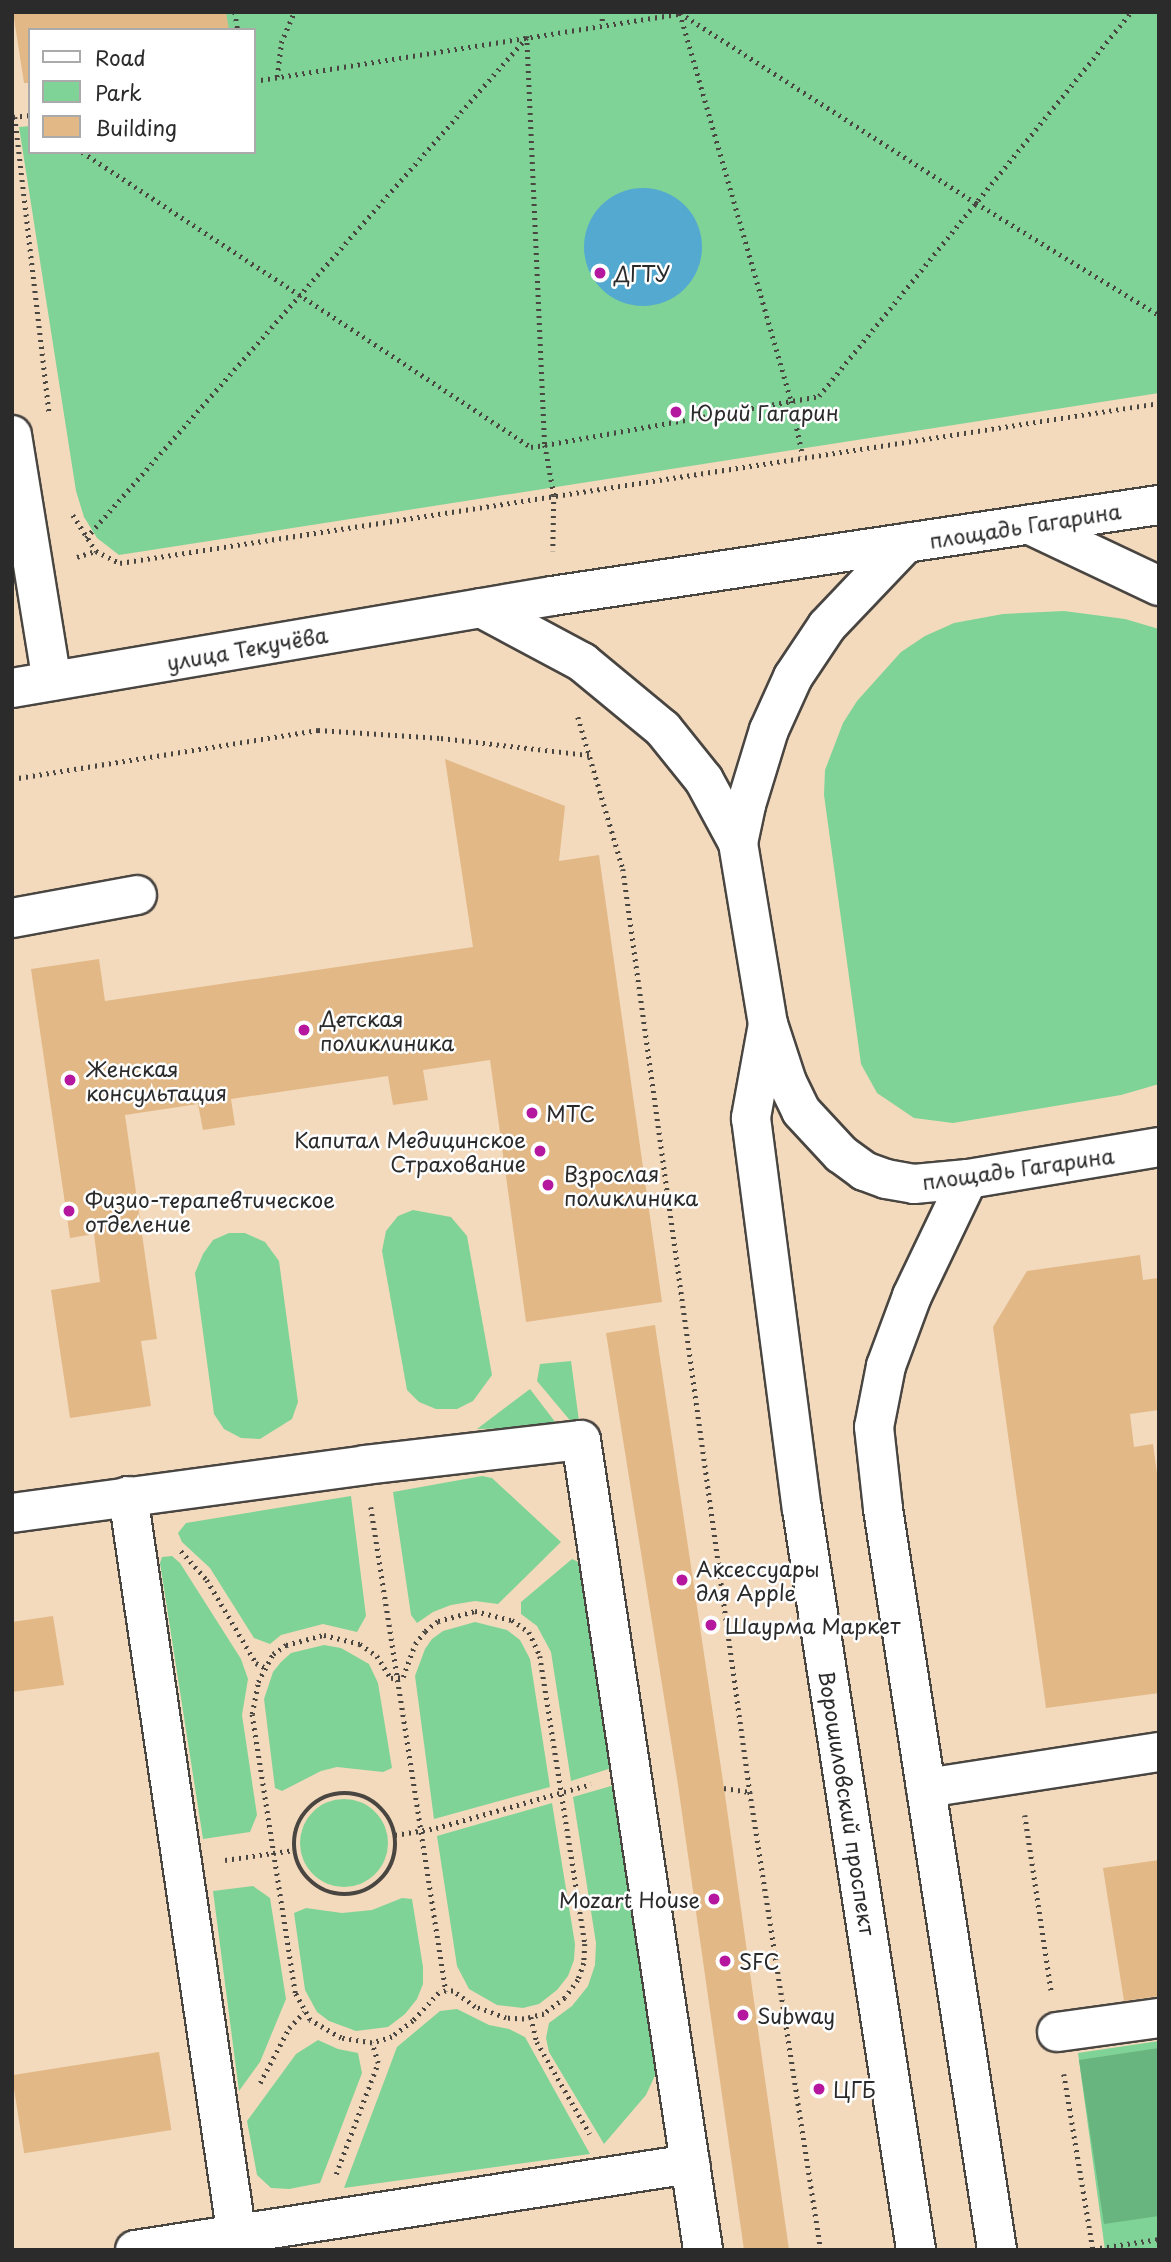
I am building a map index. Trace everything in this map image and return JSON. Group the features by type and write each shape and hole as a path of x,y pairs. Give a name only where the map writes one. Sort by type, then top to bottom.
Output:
{"main road":[{"path":"12,435 52,681"},
{"name":"площадь Гагарина","path":"738,843 768,730 793,677 827,626 906,543 1159,505"},
{"path":"1030,525 1159,586"},
{"name":"улица Текучёва","path":"12,688 552,596 906,543"},
{"name":"площадь Гагарина","path":"481,608 582,662 663,729 704,780 738,843 768,1024 787,1082 801,1111 841,1154 864,1171 886,1179 914,1184 968,1180 1152,1145"},
{"path":"12,918 137,895"},
{"name":"Ворошиловский проспект","path":"768,1024 751,1118 802,1509 916,2250"},
{"path":"968,1180 912,1296 886,1367 874,1427 883,1508 997,2250"},
{"path":"12,1513 131,1513 365,1465 581,1440 703,2250"},
{"path":"131,1513 238,2242"},
{"path":"926,1788 1159,1752"},
{"path":"1058,2032 1159,2018"},
{"path":"135,2250 238,2242 331,2219 690,2164"}],"path":[{"path":"277,77 281,43 294,12"},
{"path":"601,12 603,24"},
{"path":"85,154 531,447 819,396 1131,12"},
{"path":"256,81 682,13 976,203 1159,315"},
{"path":"682,13 791,401 803,456"},
{"path":"86,538 527,36"},
{"path":"527,36 545,445 554,495 552,596"},
{"path":"28,116 13,117 50,418"},
{"path":"70,508 96,551 120,563 1159,403"},
{"path":"578,716 623,869 750,1792 821,2250"},
{"path":"12,779 318,730 441,738 589,755"},
{"path":"365,1465 446,1991"},
{"path":"131,1513 175,1544 207,1580 256,1663 264,1667"},
{"path":"475,1611 512,1620 529,1632 540,1656 585,1944 584,1963 578,1980 565,1998 544,2014 524,2019 493,2015 475,2007 453,1991 446,1991 439,1993 413,2021 392,2037 372,2043 341,2038 324,2030 304,2012 295,1993 253,1714 253,1698 264,1667 273,1654 286,1645 324,1635 360,1644 377,1656 391,1678 397,1679 403,1677 415,1644 438,1621 475,1611"},
{"path":"395,1835 631,1773"},
{"path":"724,1788 750,1792"},
{"path":"342,1793 371,1799 391,1820 395,1835 396,1849 385,1875 374,1886 347,1895 332,1894 307,1879 298,1867 294,1850 297,1825 304,1812 315,1802 342,1793"},
{"path":"183,1866 294,1850"},
{"path":"218,2111 242,2105 251,2097 272,2065 289,2028 304,2012"},
{"path":"531,2017 537,2042 604,2158 607,2176"},
{"path":"331,2219 329,2193 378,2063 372,2043"},
{"path":"1093,2249 1159,2238"}],"green space":[{"name":"ДГТУ","path":"213,12 1159,12 1159,393 119,555 97,538 84,517 76,491 19,127 28,126 28,154 256,154 256,28 216,28"},
{"path":"1064,611 1125,619 1159,629 1159,1084 1121,1095 953,1123 914,1118 877,1093 861,1064 824,795 825,770 843,723 857,701 901,652 925,636 954,623 1003,614"},
{"path":"413,1210 451,1217 467,1236 492,1375 473,1401 457,1409 436,1409 419,1402 407,1390 382,1251 386,1231 398,1216"},
{"path":"229,1233 245,1233 265,1242 279,1261 298,1402 292,1419 260,1439 241,1438 224,1429 214,1414 195,1273 213,1240"},
{"path":"571,1361 579,1421 573,1424 537,1381 540,1364"},
{"path":"530,1389 559,1427 477,1429"},
{"path":"482,1476 492,1478 561,1542 498,1604 475,1601 451,1605 433,1612 417,1623 411,1615 393,1492"},
{"path":"351,1496 366,1616 357,1632 323,1624 281,1635 270,1644 254,1638 210,1568 182,1542 178,1533 186,1523"},
{"path":"172,1556 180,1563 241,1659 248,1679 242,1715 257,1815 250,1832 203,1839 160,1563 162,1557"},
{"path":"572,1559 587,1566 621,1765 571,1781 551,1652 537,1626 521,1614 521,1602"},
{"path":"475,1622 507,1630 520,1640 530,1659 550,1787 434,1819 415,1676 425,1649 432,1639 443,1631"},
{"path":"324,1645 341,1648 369,1664 378,1683 392,1768 383,1772 337,1767 321,1771 282,1791 275,1788 264,1699 273,1672 291,1653"},
{"path":"625,1782 657,2071 646,2095 604,2144 549,2052 546,2038 549,2023 572,2006 588,1986 595,1965 596,1943 573,1797"},
{"path":"344,1799 361,1802 375,1812 385,1826 388,1843 385,1860 375,1874 361,1884 344,1887 327,1884 313,1874 303,1860 300,1843 303,1826 313,1812 327,1802"},
{"path":"552,1803 575,1944 574,1960 568,1976 557,1990 539,2004 523,2008 497,2005 469,1989 457,1966 437,1836"},
{"path":"253,1886 270,1898 286,1999 260,2062 239,2091 213,1891"},
{"path":"402,1898 412,1899 423,1967 423,1984 417,1999 405,2014 388,2027 356,2031 329,2021 317,2012 305,1990 294,1913 306,1908 342,1913 372,1910"},
{"path":"457,2009 489,2025 509,2029 525,2037 590,2154 344,2188 397,2047 440,2011"},
{"path":"318,2040 338,2049 358,2053 362,2073 320,2183 289,2189 271,2188 257,2175 247,2121 296,2054"},
{"path":"1159,2041 1159,2250 1105,2250 1078,2053"},
{"path":"1159,2048 1159,2216 1104,2224 1079,2060"}],"water":[{"path":"643,188 666,192 685,205 698,224 702,247 698,270 685,289 666,302 643,306 620,302 601,289 588,270 584,247 588,224 601,205 620,192"}],"building":[{"path":"13,12 226,12 229,28 28,28 28,83 24,83"},
{"path":"445,759 565,806 559,861 599,855 662,1302 526,1322 490,1060 423,1070 428,1100 393,1105 388,1076 231,1099 235,1125 203,1130 198,1104 125,1115 157,1339 141,1341 151,1406 70,1418 51,1290 100,1282 94,1234 70,1238 31,969 99,959 105,1001 473,947"},
{"path":"1140,1255 1143,1280 1159,1278 1159,1410 1130,1414 1134,1447 1153,1444 1159,1488 1159,1693 1046,1708 993,1327 1027,1271"},
{"path":"655,1325 789,2250 744,2250 678,1785 606,1333"},
{"path":"53,1616 64,1685 12,1692 12,1622"},
{"path":"1159,1860 1159,1996 1124,2001 1103,1868"},
{"path":"159,2052 171,2130 24,2153 12,2075"}],"place":[{"name":"ДГТУ","path":"600,273"},
{"name":"Юрий Гагарин","path":"676,412"},
{"name":"Детская поликлиника","path":"304,1030"},
{"name":"Женская консультация","path":"70,1080"},
{"name":"МТС","path":"532,1113"},
{"name":"Капитал Медицинское Страхование","path":"540,1151"},
{"name":"Взрослая поликлиника","path":"548,1185"},
{"name":"Физио-терапевтическое отделение","path":"69,1211"},
{"name":"Аксессуары для Apple","path":"682,1580"},
{"name":"Шаурма Маркет","path":"711,1625"},
{"name":"Mozart House","path":"714,1899"},
{"name":"SFC","path":"725,1961"},
{"name":"Subway","path":"743,2015"},
{"name":"ЦГБ","path":"819,2089"}]}
